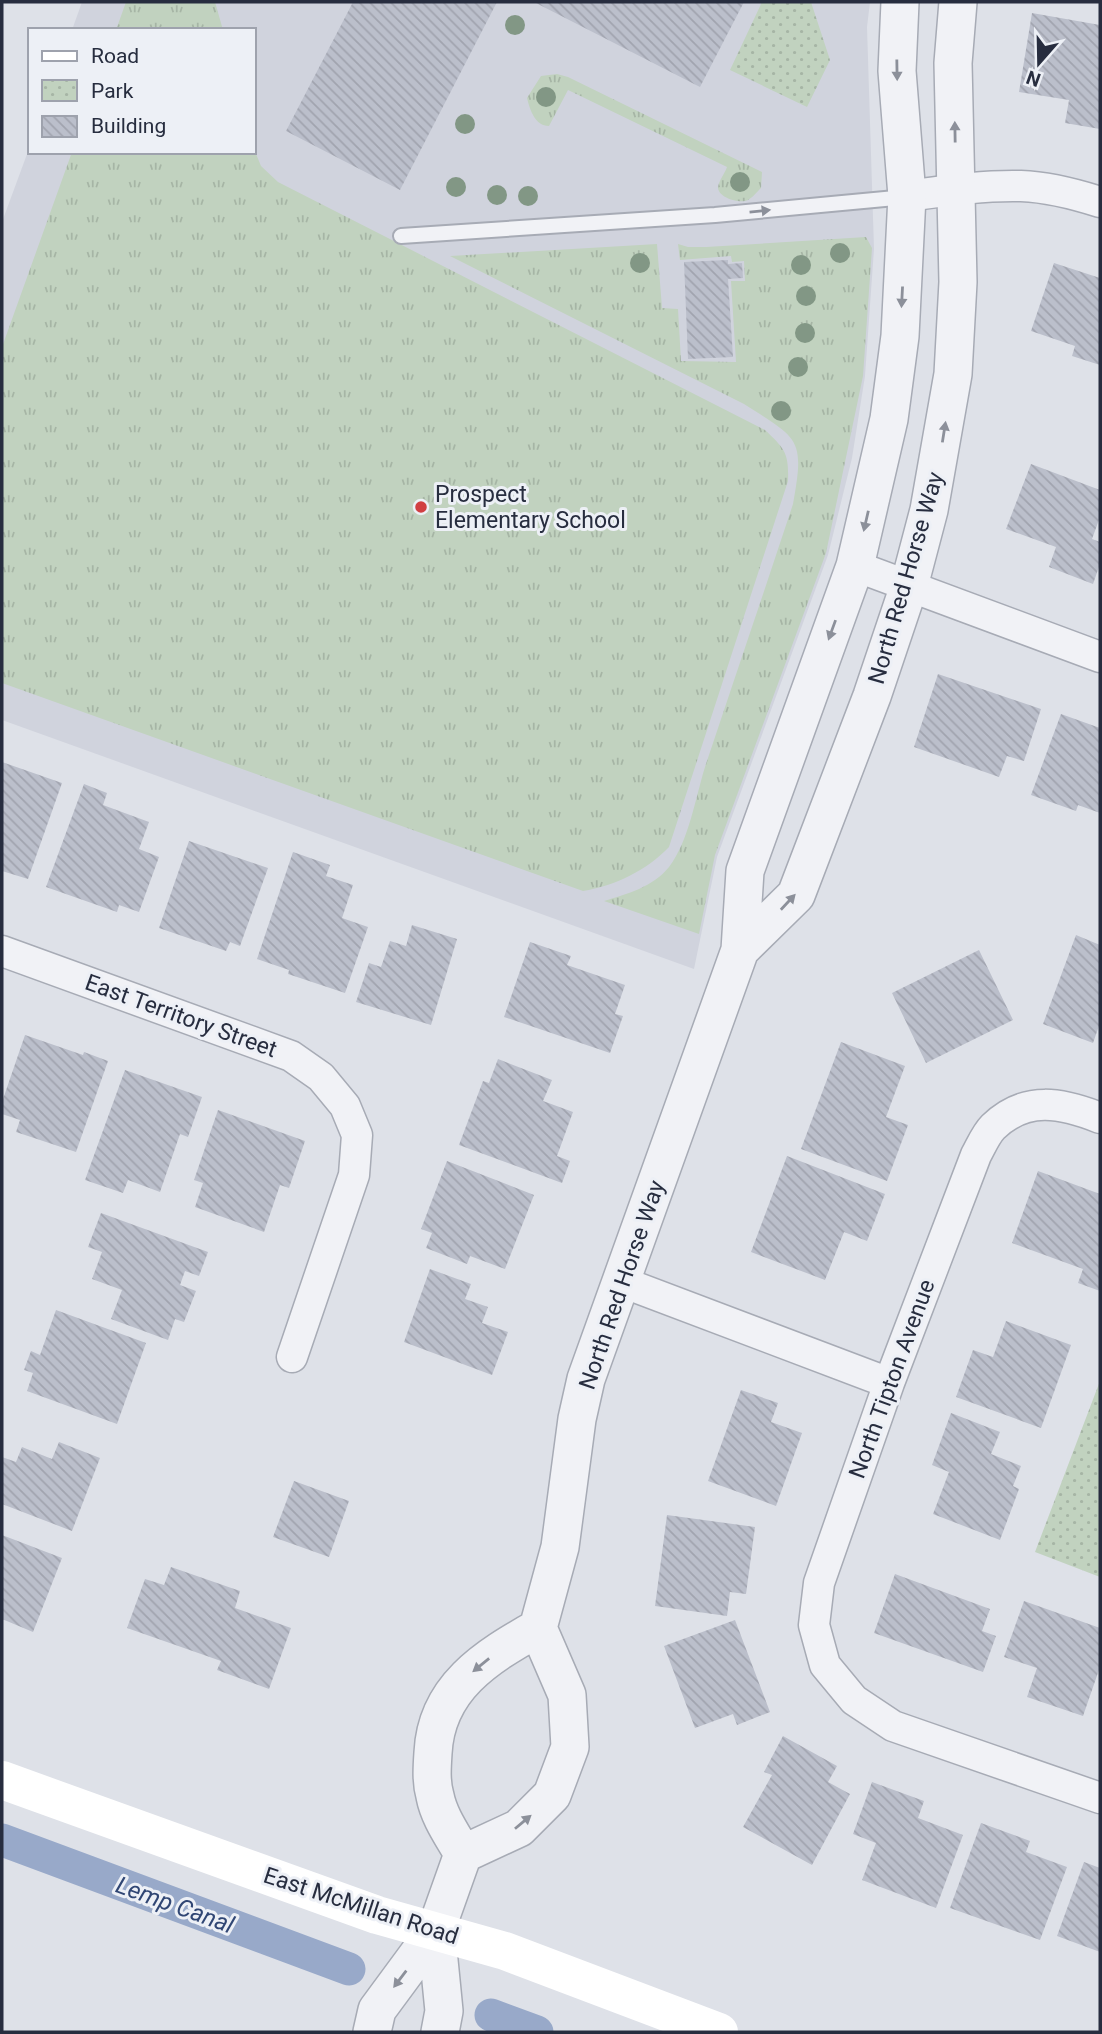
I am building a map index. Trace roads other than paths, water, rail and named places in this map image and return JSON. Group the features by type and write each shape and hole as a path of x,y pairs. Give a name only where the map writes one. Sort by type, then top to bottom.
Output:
{"main road":[{"name":"East McMillan Road","path":"2,1780 377,1915 505,1951 719,2032"}],"street":[{"name":"North Red Horse Way","path":"538,1628 560,1547 586,1380 740,950 745,872 855,566 890,419 900,335 907,196 897,72 900,2"},
{"name":"North Red Horse Way","path":"740,950 796,895 872,696 909,586 929,510 953,374 958,282 953,63 958,2"},
{"path":"907,196 956,189 1021,186 1074,194 1100,202"},
{"path":"855,566 1100,657"},
{"name":"East Territory Street","path":"2,951 291,1056 321,1077 345,1105 357,1135 354,1175 292,1357"},
{"name":"North Tipton Avenue","path":"1100,1118 1075,1108 1044,1104 1016,1110 992,1128 976,1155 889,1383 819,1583 814,1625 825,1665 854,1700 893,1726 1100,1798"},
{"path":"622,1282 889,1383"},
{"path":"372,2032 377,2010 436,1930 463,1854 519,1828 552,1795 570,1748 567,1695 538,1628 499,1650 464,1679 446,1703 433,1736 432,1773 435,1797 463,1854"},
{"path":"436,1930 444,2011 440,2032"}],"lane":[{"path":"401,236 692,216 879,201 907,196"}],"waterway":[{"name":"Lemp Canal","path":"2,1840 349,1969"},
{"name":"Lemp Canal","path":"491,2015 537,2032"}],"place":[{"name":"Prospect Elementary School","path":"421,507"}]}
